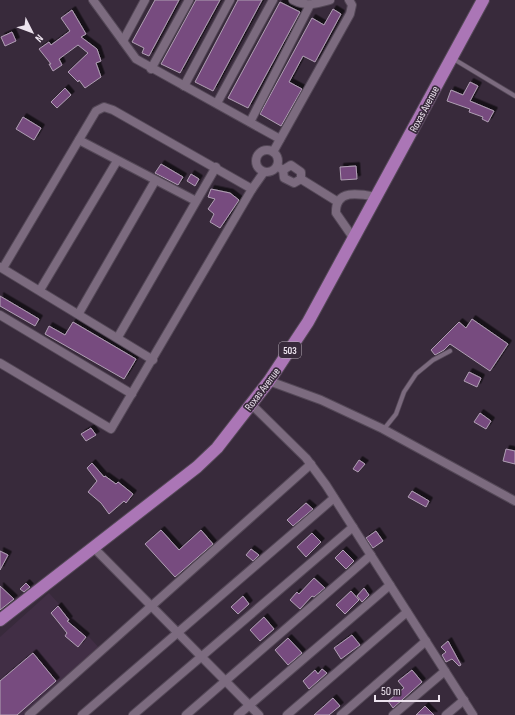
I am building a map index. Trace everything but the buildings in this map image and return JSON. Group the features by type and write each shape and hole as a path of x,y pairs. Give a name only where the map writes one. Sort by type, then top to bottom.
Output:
{"main road":[{"name":"Roxas Avenue","path":"0,620 197,467 217,448 269,381 308,322 483,0"}],"street":[{"path":"93,0 101,4 123,41 136,59 151,69 217,103 280,139"},
{"path":"123,41 145,0"},
{"path":"151,69 189,0"},
{"path":"184,86 230,0"},
{"path":"217,103 273,0"},
{"path":"293,0 302,5 310,5 330,0"},
{"path":"273,152 350,14 352,5 349,0"},
{"path":"250,122 310,5"},
{"path":"153,360 79,313 2,267 96,110 104,107 113,110 216,167 252,189"},
{"path":"79,140 155,181 196,201"},
{"path":"301,179 294,183 284,178 280,168 278,158 273,152 266,150 256,156 256,164 260,171 272,172 280,168 291,165 301,172 301,179"},
{"path":"40,290 117,161"},
{"path":"118,338 216,167"},
{"path":"0,363 111,429 153,360 252,189 264,172"},
{"path":"301,179 338,202"},
{"path":"79,313 155,181"},
{"path":"354,239 336,213 338,202 347,194 355,193 377,197"},
{"path":"0,315 132,394"},
{"path":"269,381 321,400 383,429 515,501"},
{"path":"251,404 311,464 473,715"},
{"path":"29,715 311,464"},
{"path":"82,715 334,498"},
{"path":"133,715 352,527"},
{"path":"93,547 150,607 178,632 225,681 250,704 259,715"},
{"path":"186,715 371,555"},
{"path":"238,715 390,585"},
{"path":"287,715 407,612"},
{"path":"341,715 426,641"},
{"path":"393,715 445,671"},
{"path":"446,715 464,700"}],"lane":[{"path":"452,58 515,96"},
{"path":"383,429 396,414 404,392 416,374 433,360 450,351"}],"shaded area":[{"path":"49,593 101,650 27,715 0,715 0,637"}]}
